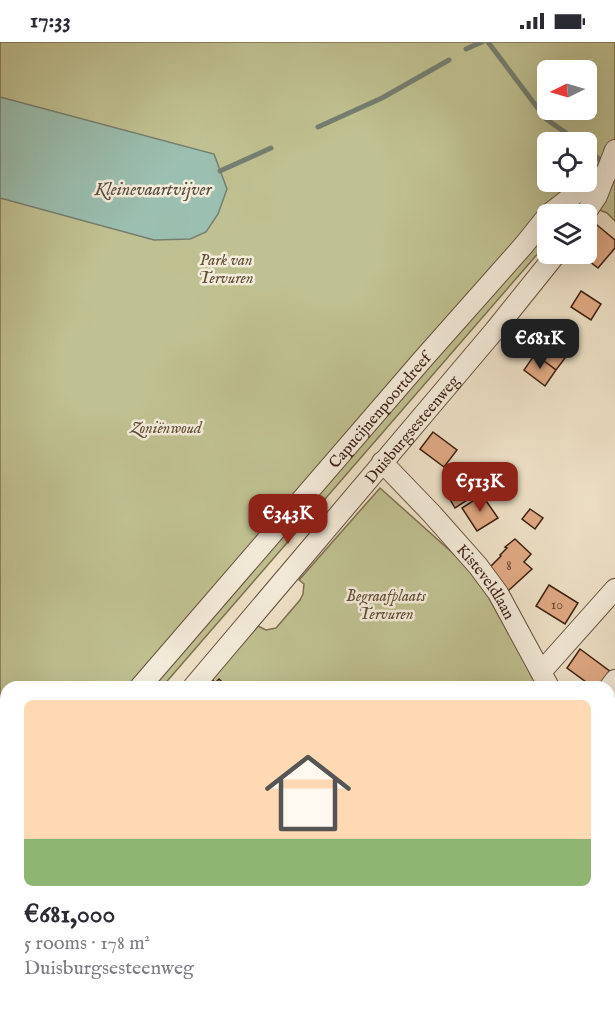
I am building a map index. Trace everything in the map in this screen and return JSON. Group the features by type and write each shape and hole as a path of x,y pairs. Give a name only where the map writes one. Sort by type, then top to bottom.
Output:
{"street":[{"path":"592,204 615,150"},
{"name":"Capucijnenpoortdreef","path":"562,204 607,173"},
{"name":"Capucijnenpoortdreef","path":"145,681 537,229"},
{"name":"Duisburgsesteenweg","path":"198,681 495,330 548,264"},
{"name":"Kisteveldlaan","path":"382,462 478,566 498,593 545,679"},
{"path":"545,679 615,589"}],"green space":[{"name":"Zoniënwoud","path":"0,42 615,42 615,221 607,213 597,209 597,204 580,202 578,204 537,204 537,255 167,681 0,681"},
{"name":"Begraafplaats Tervuren","path":"380,488 475,573 536,681 210,681 258,626 266,630 276,628 303,594 304,584 299,580"}],"water":[{"name":"Kleinevaartvijver","path":"0,97 214,154 227,189 218,214 206,232 190,239 154,240 0,198"}],"building":[{"path":"597,225 615,240 615,248 598,268 593,264 597,264"},
{"path":"581,291 601,304 591,320 571,307"},
{"path":"547,339 568,354 556,370 535,354"},
{"path":"535,354 556,370 545,386 524,370"},
{"path":"433,432 457,450 444,467 420,449"},
{"path":"467,482 475,495 455,508 447,494"},
{"path":"482,495 498,518 477,531 462,508"},
{"path":"530,509 543,518 535,529 522,519"},
{"path":"515,539 531,554 524,562 532,569 508,591 490,567 507,548 505,547"},
{"path":"549,585 578,603 565,624 536,606"},
{"path":"580,649 611,672 605,681 585,681 567,668"}],"waterway":[{"path":"466,49 482,42"},
{"path":"488,42 546,119 565,132"},
{"path":"318,127 382,98 449,60"},
{"path":"220,171 271,148"}],"park label":[{"name":"Park van Tervuren","path":"226,268"}]}
